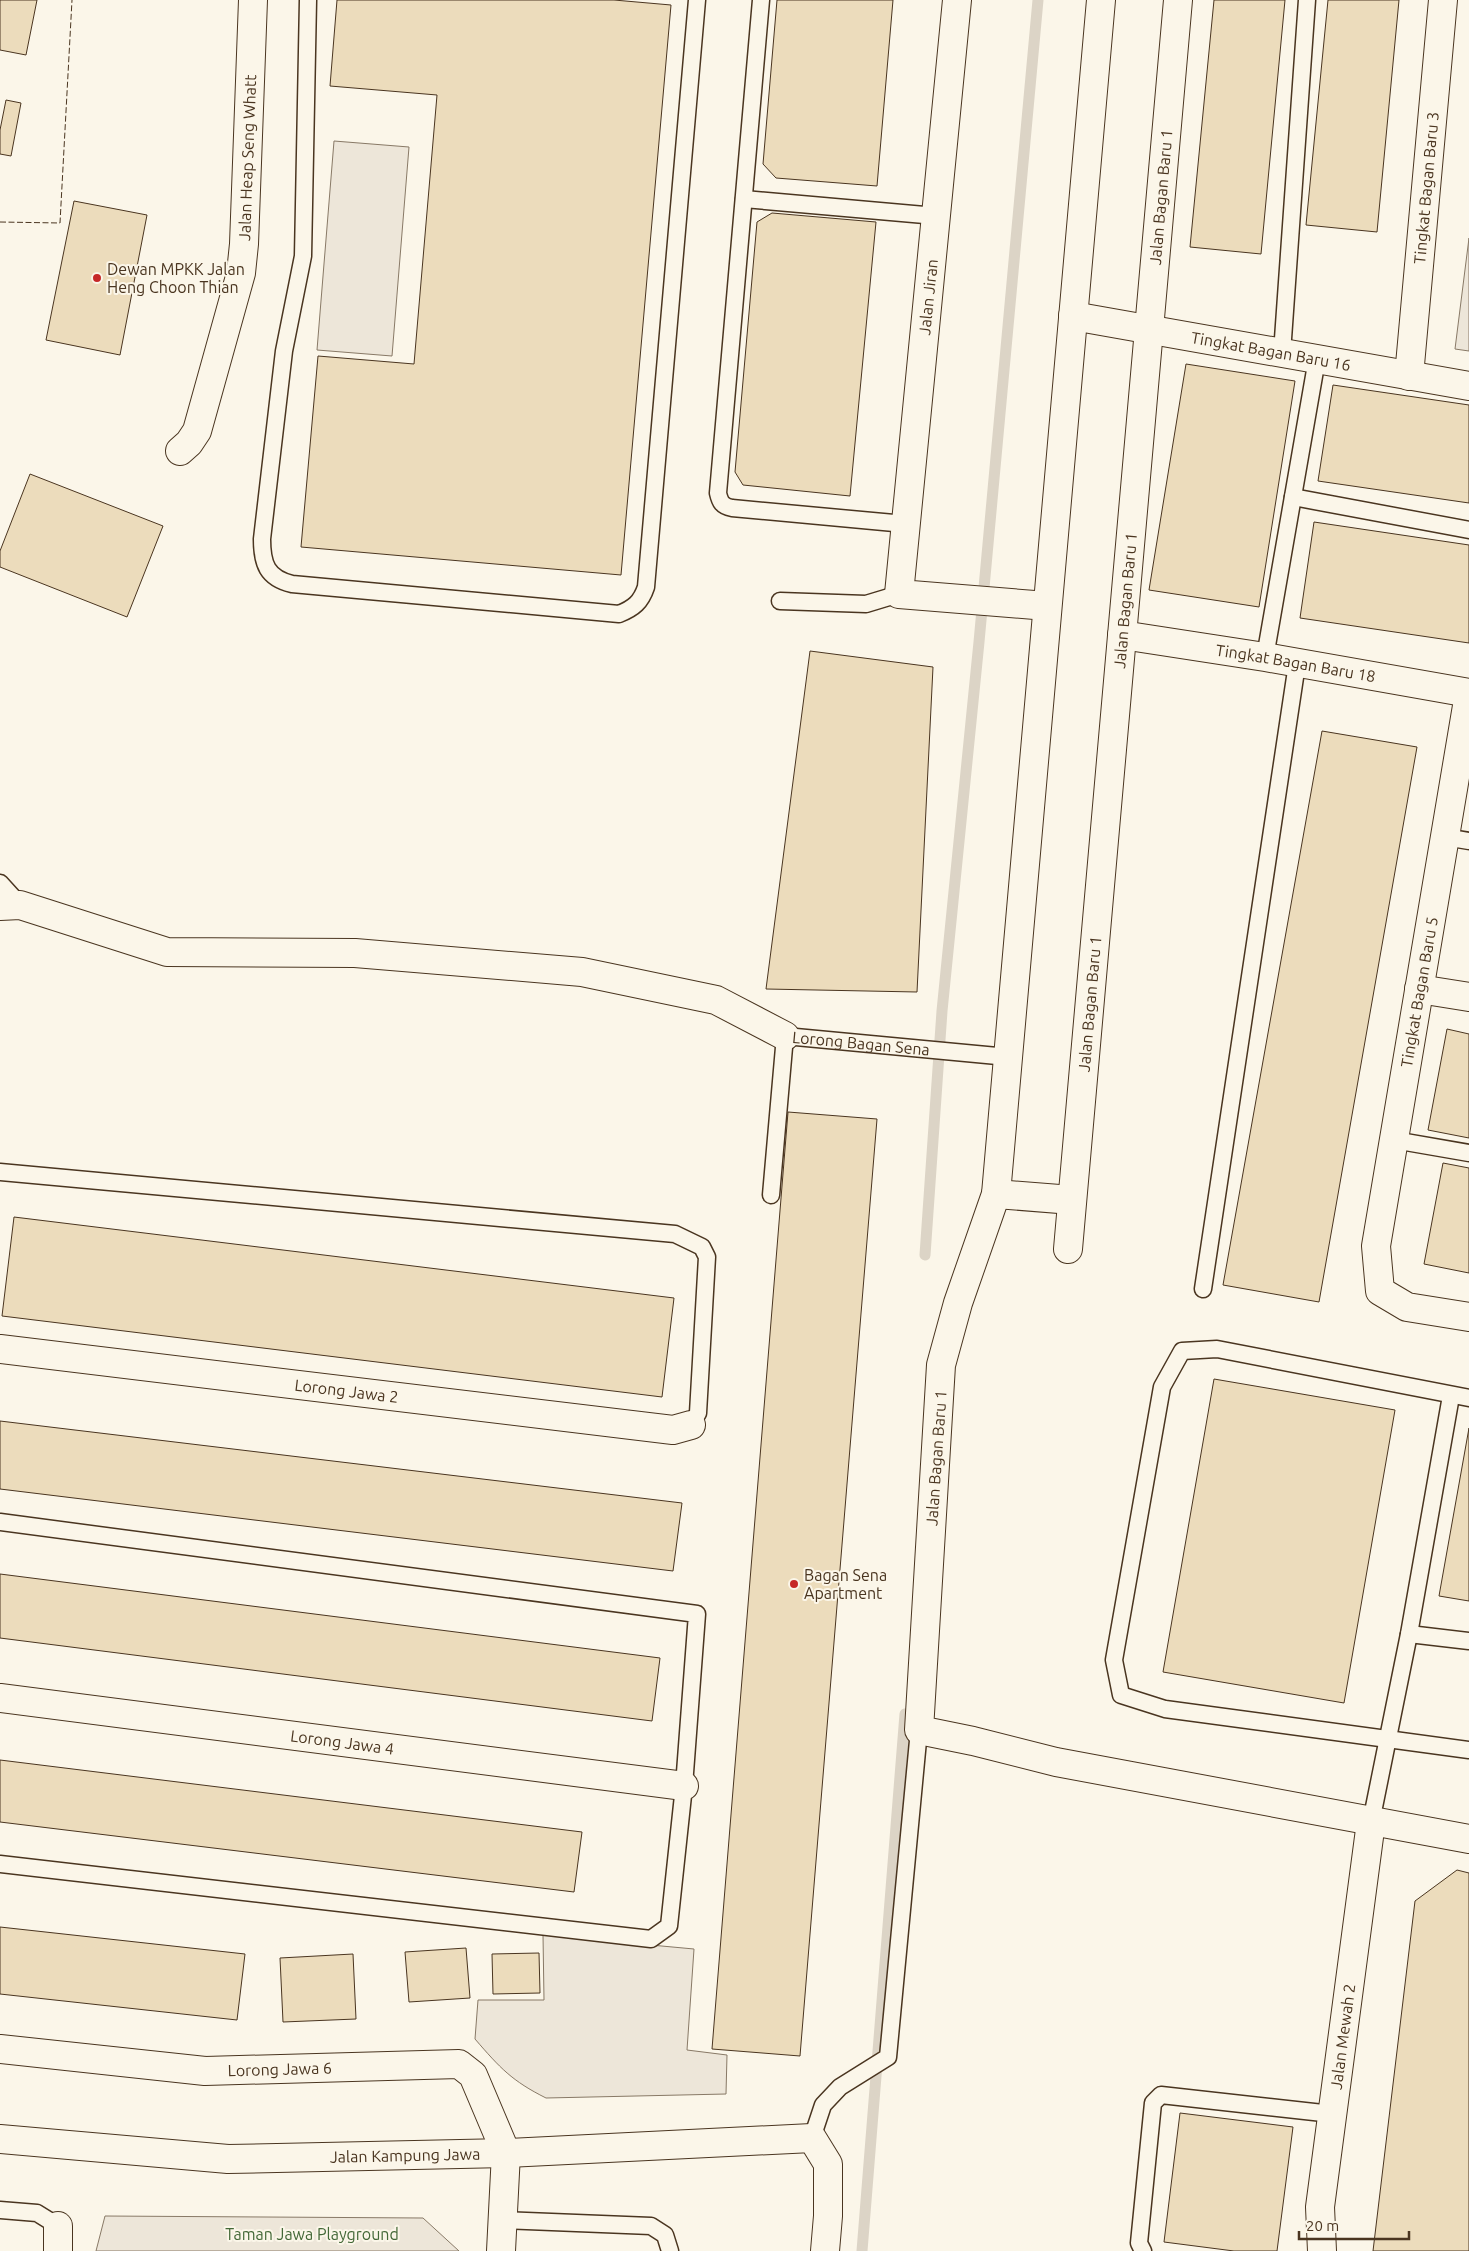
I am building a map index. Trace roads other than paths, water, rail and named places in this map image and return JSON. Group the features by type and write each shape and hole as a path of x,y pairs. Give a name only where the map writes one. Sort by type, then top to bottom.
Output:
{"street":[{"name":"Jalan Heap Seng Whatt","path":"180,451 189,443 197,430 240,273 244,244 253,0"},
{"name":"Jalan Jiran","path":"899,594 957,0"},
{"name":"Jalan Bagan Baru 1","path":"919,1730 941,1364 958,1303 996,1194 1101,0"},
{"name":"Jalan Bagan Baru 1","path":"1068,1249 1178,0"},
{"name":"Tingkat Bagan Baru 3","path":"1409,376 1443,0"},
{"name":"Tingkat Bagan Baru 16","path":"1073,316 1469,386"},
{"path":"899,594 1047,606"},
{"name":"Tingkat Bagan Baru 18","path":"1122,636 1265,657 1469,694"},
{"name":"Tingkat Bagan Baru 5","path":"1469,694 1457,839 1419,989 1376,1246 1380,1291 1407,1307 1469,1317"},
{"path":"10,906 167,952 355,954 582,972 716,1000 785,1036"},
{"path":"1419,989 1469,998"},
{"path":"996,1194 1072,1200"},
{"name":"Lorong Jawa 2","path":"0,1349 673,1430 692,1425"},
{"name":"Lorong Jawa 4","path":"0,1698 684,1786"},
{"path":"919,1730 973,1741 1056,1762 1469,1839"},
{"name":"Jalan Mewah 2","path":"1322,2251 1320,2207 1371,1822"},
{"name":"Lorong Jawa 6","path":"0,2049 205,2071 459,2064 473,2075 506,2153"},
{"path":"812,2138 828,2164 828,2216 825,2251"},
{"name":"Jalan Kampung Jawa","path":"0,2139 228,2159 506,2153 812,2138"},
{"path":"501,2251 506,2153"}],"lane":[{"path":"308,0 303,256 284,352 264,520 262,553 267,567 277,581 292,584 619,614 632,609 642,600 646,587 697,0"},
{"path":"762,0 718,493 719,499 721,504 732,508 905,524"},
{"path":"1282,353 1306,0"},
{"path":"744,199 936,216"},
{"path":"1265,657 1317,359"},
{"path":"1293,497 1469,530"},
{"path":"780,601 866,604 899,594"},
{"path":"1203,1288 1297,664"},
{"path":"0,883 10,906"},
{"name":"Lorong Bagan Sena","path":"771,1196 785,1036 1008,1058"},
{"path":"1394,1140 1469,1152"},
{"path":"0,1172 675,1234 702,1246 707,1257 698,1413 692,1425"},
{"path":"1469,1398 1217,1349 1182,1351 1162,1387 1114,1660 1120,1695 1165,1709 1469,1750"},
{"path":"1371,1822 1409,1634 1451,1396"},
{"path":"0,1522 697,1614 684,1786 669,1926 651,1938 0,1864"},
{"path":"1409,1634 1469,1641"},
{"path":"812,2138 823,2104 840,2087 888,2057 919,1730"},
{"path":"1143,2251 1139,2243 1153,2103 1161,2095 1332,2114"},
{"path":"0,2210 37,2213 58,2239"},
{"path":"503,2220 651,2226 665,2235 670,2251"}],"waterway":[{"path":"925,1255 942,1011 979,642 1038,0"},
{"path":"862,2251 905,1714"}],"place":[{"name":"Dewan MPKK Jalan Heng Choon Thian","path":"97,278"},
{"name":"Bagan Sena Apartment","path":"794,1584"}],"park label":[{"name":"Taman Jawa Playground","path":"312,2234"}]}
